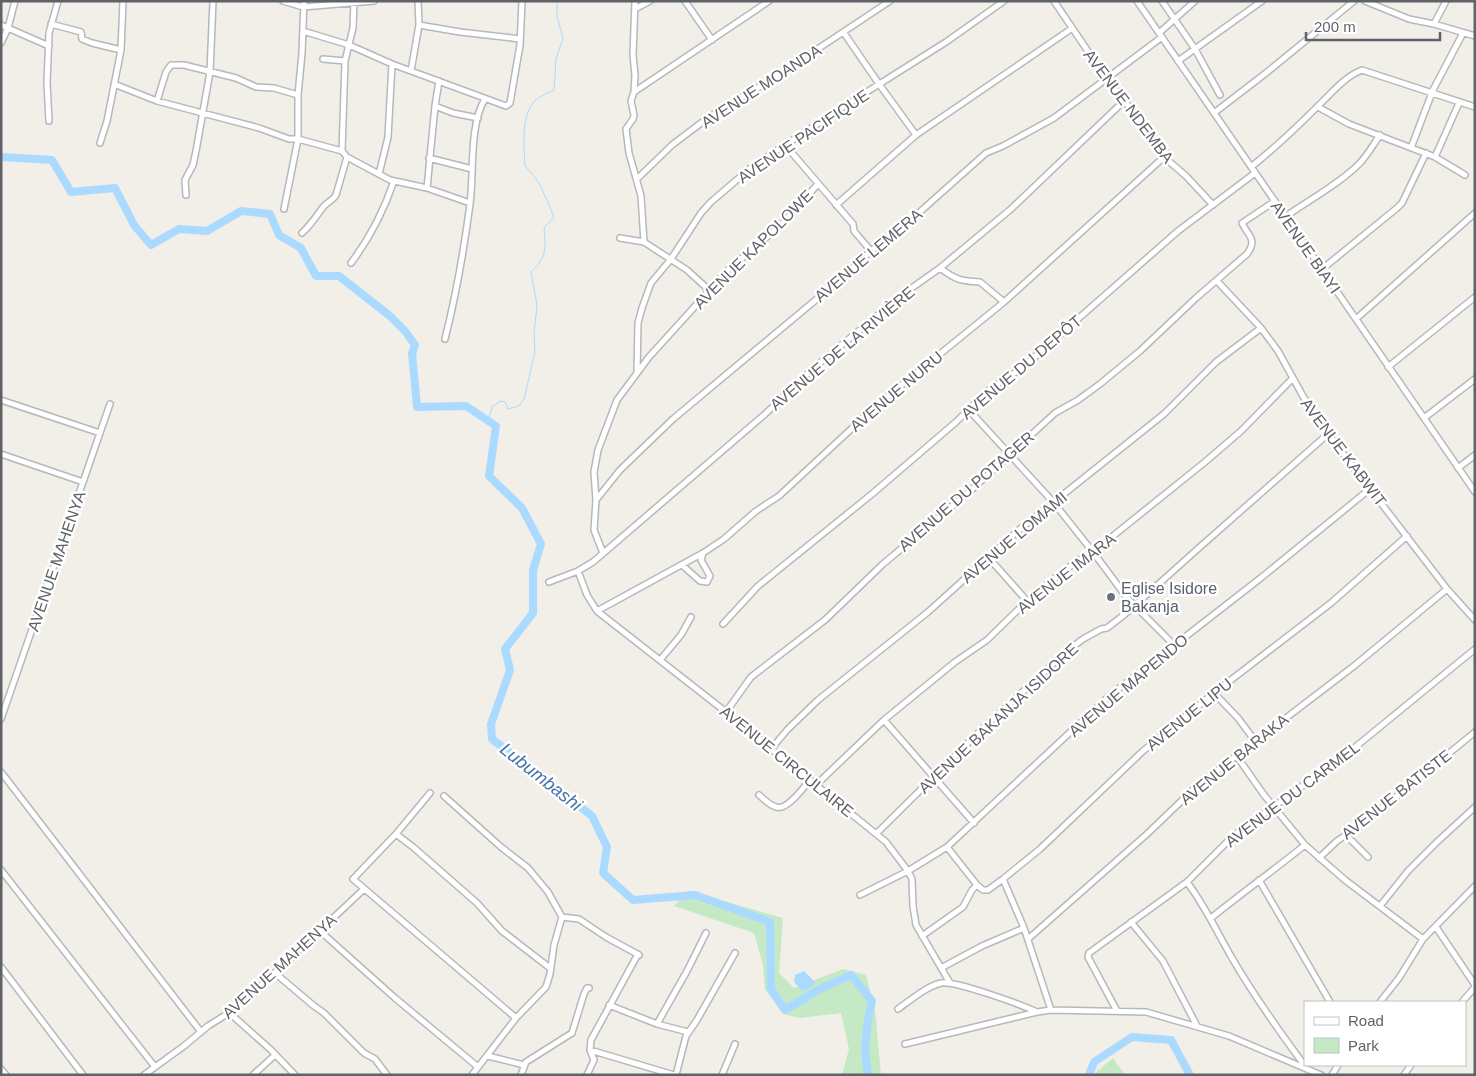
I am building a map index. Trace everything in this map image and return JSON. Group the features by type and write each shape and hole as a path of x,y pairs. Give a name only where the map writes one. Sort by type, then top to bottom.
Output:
{"street":[{"path":"1,43 8,28 15,1"},
{"path":"49,121 47,83 49,46 51,24 58,1"},
{"path":"100,143 107,121 121,50 123,1"},
{"path":"186,195 186,175 194,158 210,72 213,1"},
{"path":"283,1 304,4 374,1"},
{"path":"410,71 419,25 418,1"},
{"path":"303,31 348,45 410,71 506,106 509,105 520,39 522,1"},
{"path":"635,1 633,55 635,75 634,92 631,102 633,119 626,129 629,153 638,179 641,196 644,242"},
{"path":"635,9 650,1"},
{"path":"685,1 712,40"},
{"path":"634,92 769,1"},
{"name":"AVENUE MOANDA","path":"638,179 672,145 705,120 890,1"},
{"name":"AVENUE PACIFIQUE","path":"636,373 636,346 642,308 654,278 671,258 701,213 716,196 753,166 946,42 1004,1"},
{"path":"1055,3 1062,1"},
{"name":"AVENUE BIAYI","path":"1137,1 1475,492"},
{"path":"1162,1 1195,49 1220,95"},
{"name":"AVENUE LEMERA","path":"596,500 617,474 654,436 842,278 986,152 1003,146 1054,118 1160,35 1196,1"},
{"path":"1178,61 1262,1"},
{"path":"1214,113 1354,1"},
{"path":"1365,1 1408,19 1434,24 1475,36"},
{"path":"1434,24 1446,1"},
{"path":"342,151 345,61 353,28 354,2"},
{"name":"AVENUE NDEMBA","path":"1055,3 1106,78 1165,152 1164,158 1186,176 1213,205"},
{"path":"284,209 298,139 298,95 304,4"},
{"path":"51,24 81,32 82,39 92,43 121,50"},
{"path":"1,25 49,46"},
{"path":"419,25 520,39"},
{"name":"AVENUE KAPOLOWE","path":"836,205 916,135 1071,28"},
{"path":"844,32 916,135"},
{"path":"1411,148 1432,93 1463,33"},
{"path":"323,59 345,61"},
{"path":"378,174 388,137 392,64"},
{"path":"157,101 166,72 171,65 184,65 239,78 256,87 274,88 298,95"},
{"path":"1251,167 1274,149 1340,84 1362,70 1475,107"},
{"path":"426,188 439,81"},
{"path":"114,84 157,101 259,128 290,139 298,139 342,151 347,157 394,181 426,188 470,203"},
{"path":"444,339 456,294 470,203 478,118 485,99"},
{"name":"AVENUE DE LA RIVIÈRE","path":"549,582 578,571 603,553 757,421 816,366 906,292 940,268 1011,210 1125,100"},
{"path":"1435,157 1459,103"},
{"path":"435,106 453,113 478,118"},
{"path":"1318,107 1348,124 1435,157 1465,175"},
{"path":"1285,217 1338,182 1356,167 1380,135"},
{"path":"786,146 853,224 854,231 871,251"},
{"path":"1322,270 1402,203 1426,153"},
{"path":"302,232 325,204 333,200 336,195 347,157"},
{"path":"429,158 472,169"},
{"name":"AVENUE NURU","path":"682,565 724,539 756,511 779,496 876,406 1004,302 1164,158"},
{"name":"AVENUE DU DEPÔT","path":"723,624 758,586 872,494 969,410 987,391 1022,368 1178,231 1255,173"},
{"path":"352,263 370,235 394,181"},
{"name":"AVENUE KAPOLOWE","path":"603,553 594,530 596,500 594,472 597,456 617,400 636,373 709,290 727,271 782,224 818,184"},
{"name":"AVENUE DU POTAGER","path":"726,712 751,677 825,620 884,564 969,492 1055,413 1078,400 1100,384 1140,351 1196,298 1217,281 1251,249 1253,243 1251,237 1242,223 1275,201"},
{"path":"1356,319 1475,213"},
{"path":"620,238 644,242 671,258 709,290"},
{"path":"940,268 954,278 965,282 980,282 1004,302"},
{"name":"AVENUE KABWIT","path":"1217,281 1261,328 1278,351 1292,379 1328,434 1447,589 1475,620"},
{"path":"1388,367 1475,297"},
{"name":"AVENUE LOMAMI","path":"772,749 788,729 818,700 928,612 988,557 1164,414 1216,362 1261,328"},
{"name":"AVENUE IMARA","path":"816,785 884,720 933,679 987,640 1027,601 1077,561 1093,552 1212,456 1241,431 1292,379"},
{"path":"1424,418 1475,379"},
{"path":"1,400 100,433"},
{"name":"AVENUE MAHENYA","path":"1,719 110,404"},
{"path":"969,410 1054,503 1128,599 1174,645"},
{"name":"AVENUE BAKANJA ISIDORE","path":"877,833 1031,683 1073,646 1095,631 1108,628 1135,606 1328,434"},
{"path":"1,454 83,482"},
{"path":"1458,468 1475,455"},
{"name":"AVENUE MAPENDO","path":"860,895 908,871 947,847 1108,697 1262,577 1370,488"},
{"name":"AVENUE LIPU","path":"977,885 986,890 1004,879 1040,849 1144,751 1214,693 1331,603 1407,536"},
{"path":"597,611 682,565 700,581 707,582 710,576 701,560 703,553"},
{"path":"988,557 1027,601"},
{"name":"AVENUE CIRCULAIRE","path":"578,571 587,595 597,611 877,833 890,847 912,879 914,918 918,931 950,983"},
{"name":"AVENUE BARAKA","path":"1028,939 1148,834 1197,786 1354,666 1447,589"},
{"path":"660,660 681,635 691,617"},
{"name":"AVENUE DU CARMEL","path":"1117,1011 1087,955 1187,882 1227,841 1348,753 1475,649"},
{"path":"1214,693 1238,718 1255,741"},
{"path":"884,720 974,822"},
{"name":"AVENUE BATISTE","path":"1319,858 1337,841 1364,824 1475,732"},
{"path":"1236,755 1264,795 1275,806 1305,845 1423,939"},
{"path":"1,772 201,1032"},
{"path":"759,794 777,808 781,807 787,805 810,780"},
{"path":"430,793 396,834 353,880 516,1018"},
{"path":"444,796 528,868 548,892 562,918 554,945 546,987 516,1018 472,1075"},
{"path":"1380,906 1408,871 1475,807"},
{"path":"396,834 477,903 502,931 550,968"},
{"path":"1346,835 1368,857"},
{"path":"1211,918 1305,845"},
{"path":"922,936 964,907 972,890 977,885 947,847"},
{"path":"1,870 155,1067"},
{"path":"1004,879 1028,939 1051,1010"},
{"path":"1259,880 1329,1001"},
{"path":"1187,882 1211,918 1232,958 1259,1002 1304,1065"},
{"path":"1381,1001 1402,973 1423,939 1475,886"},
{"name":"AVENUE MAHENYA","path":"144,1075 228,1014 275,973 363,890"},
{"path":"562,918 579,919 606,938 638,955 591,1040 590,1050 594,1060 587,1075"},
{"path":"1131,922 1163,961 1197,1026"},
{"path":"1436,927 1475,986 1463,1001"},
{"path":"941,968 982,946 1024,928"},
{"path":"320,931 395,998 478,1067"},
{"path":"657,1024 688,971 706,933"},
{"path":"590,1050 675,1075 683,1042 735,953"},
{"path":"1,967 83,1075"},
{"path":"275,973 314,1006 324,1012 364,1053 375,1059 387,1075"},
{"path":"898,1010 935,985 950,983 1009,1000 1037,1012"},
{"path":"521,1075 524,1065 531,1059 572,1033 586,988 589,988"},
{"path":"609,1005 657,1024 688,1032"},
{"path":"905,1044 1051,1010 1146,1012 1229,1036 1321,1075"},
{"path":"228,1014 234,1017 295,1075"},
{"path":"722,1075 735,1044"},
{"path":"253,1075 275,1055"},
{"path":"488,1056 524,1065"},
{"path":"1,1069 6,1075"}],"green space":[{"path":"688,891 783,918 779,973 794,988 843,969 866,975 875,1009 881,1075 842,1075 849,1049 841,1013 800,1018 783,1014 765,989 763,965 754,933 674,906"},
{"path":"1113,1058 1125,1075 1093,1075"}],"water":[{"path":"804,971 815,982 812,987 802,991 794,982 795,975"}],"waterway":[{"path":"485,419 490,415 492,407 500,401 505,402 508,409 519,406 524,399 535,352 534,334 537,305 531,272 543,257 545,247 544,228 554,217 540,186 525,166 524,133 529,110 533,103 554,90 556,59 563,38 557,16 557,1"},
{"name":"Lubumbashi","path":"1,157 52,160 71,192 115,188 134,225 151,245 179,229 207,231 241,211 270,214 279,235 301,248 316,276 339,276 390,316 405,331 415,345 412,353 417,407 466,406 496,426 489,476 522,508 541,544 533,570 533,613 505,649 510,670 491,724 492,739 592,816 607,847 603,873 633,900 695,895 770,922 771,989 785,1010 820,989 851,975 872,1001 866,1038 868,1075"},
{"name":"Lubumbashi","path":"1089,1075 1094,1062 1132,1037 1171,1040 1190,1075"}],"place":[{"name":"Eglise Isidore Bakanja","path":"1111,597"}]}
